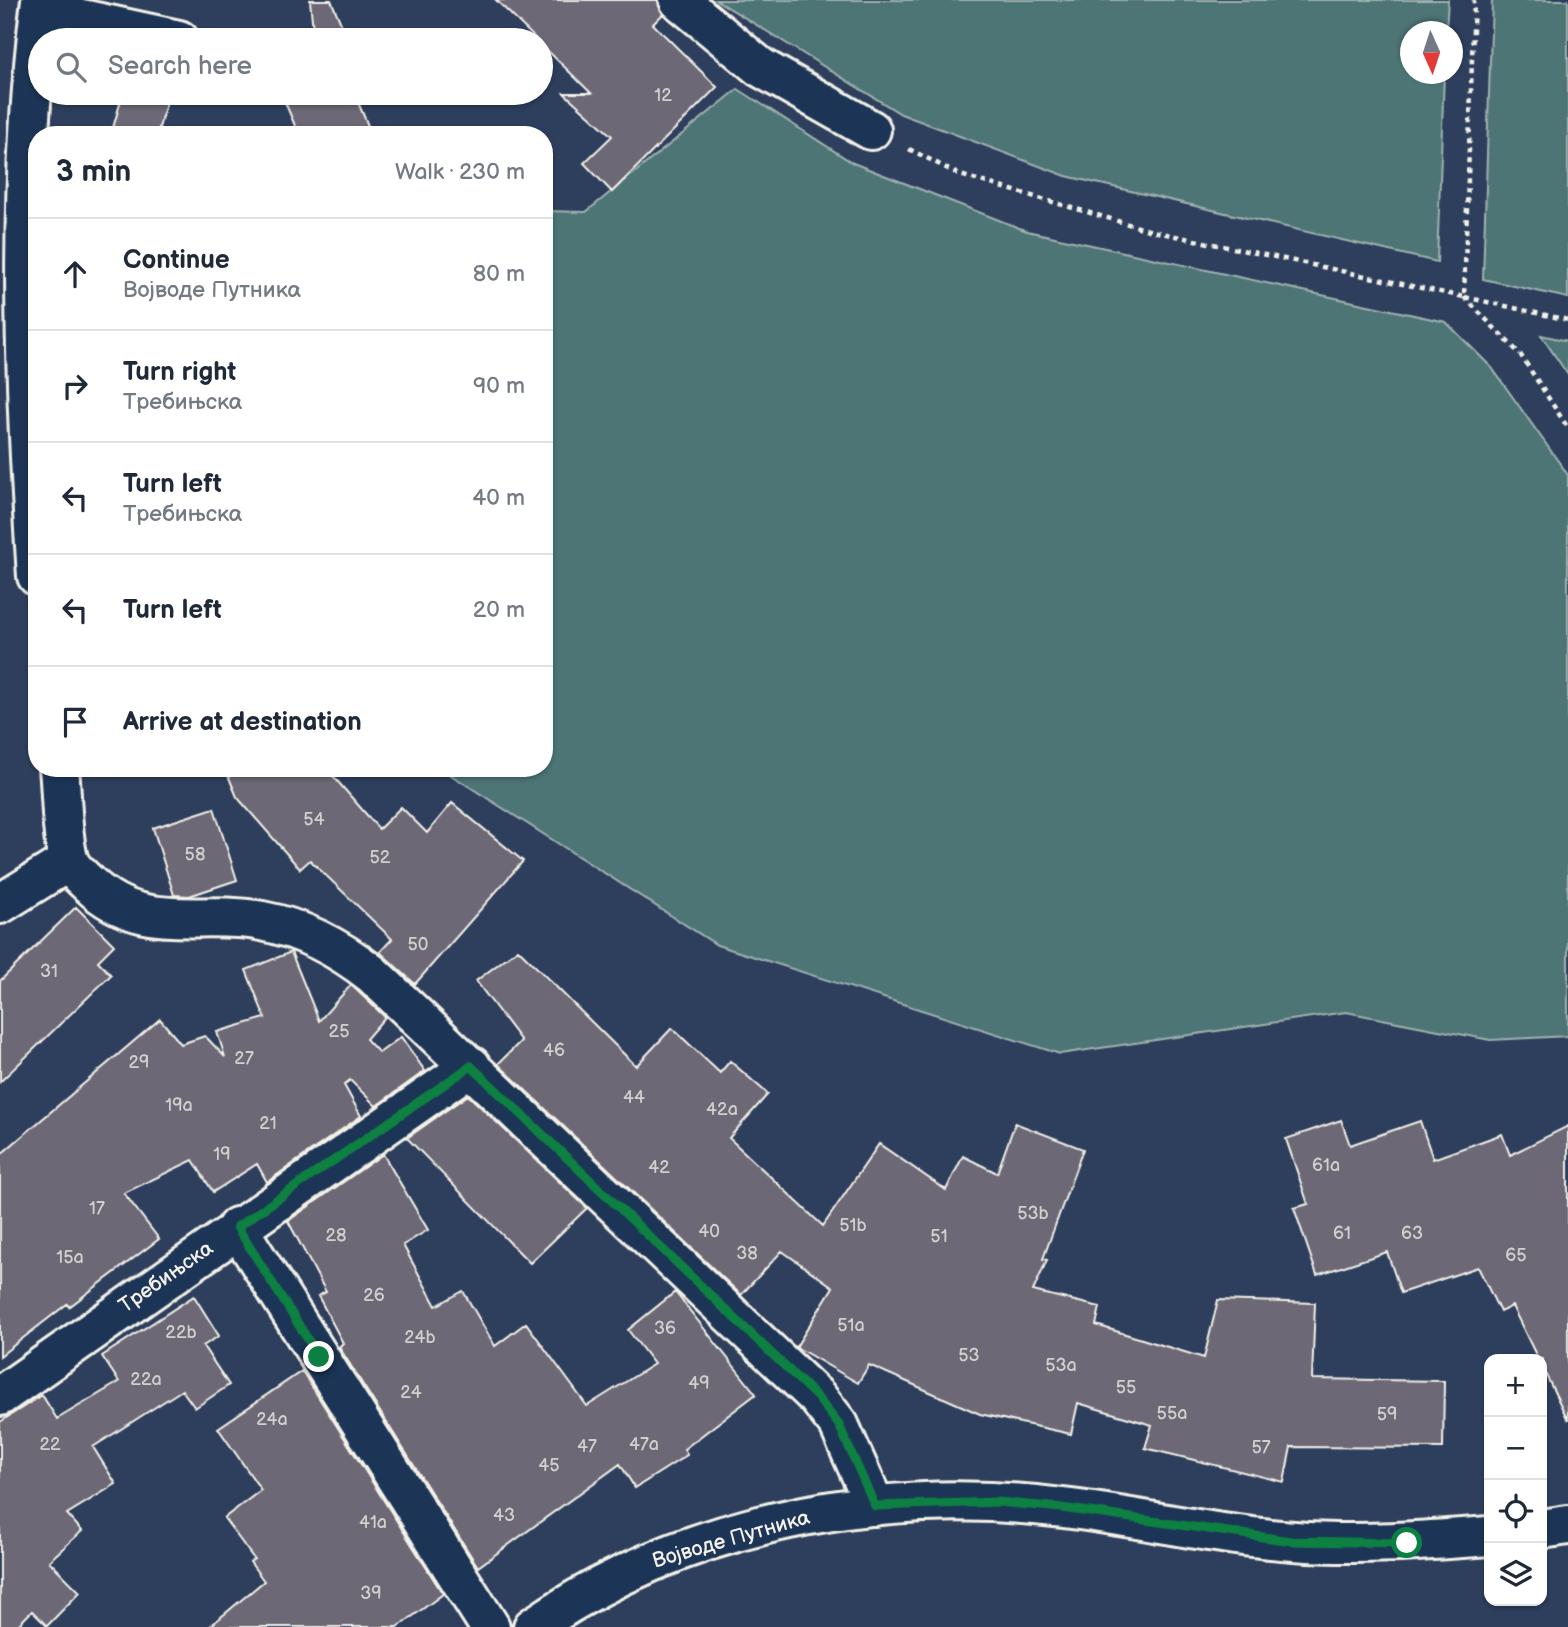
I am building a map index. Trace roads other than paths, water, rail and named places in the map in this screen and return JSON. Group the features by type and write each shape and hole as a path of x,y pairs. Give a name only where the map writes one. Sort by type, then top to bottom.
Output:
{"street":[{"path":"679,0 760,67 871,130"},
{"path":"38,28 40,5 131,28"},
{"path":"28,426 13,314 29,105"},
{"path":"60,777 69,861 94,888 118,905 176,920 226,917 261,921 296,930 330,945 372,974 817,1397 839,1425 875,1506"},
{"path":"0,904 69,861"},
{"name":"Требињска","path":"0,1396 237,1227 471,1066"},
{"path":"237,1227 490,1627"},
{"name":"Војводе Путника","path":"533,1627 646,1563 764,1525 875,1506 948,1502 1049,1506 1291,1541 1367,1544 1484,1536"},
{"path":"1547,1528 1568,1525"}]}
